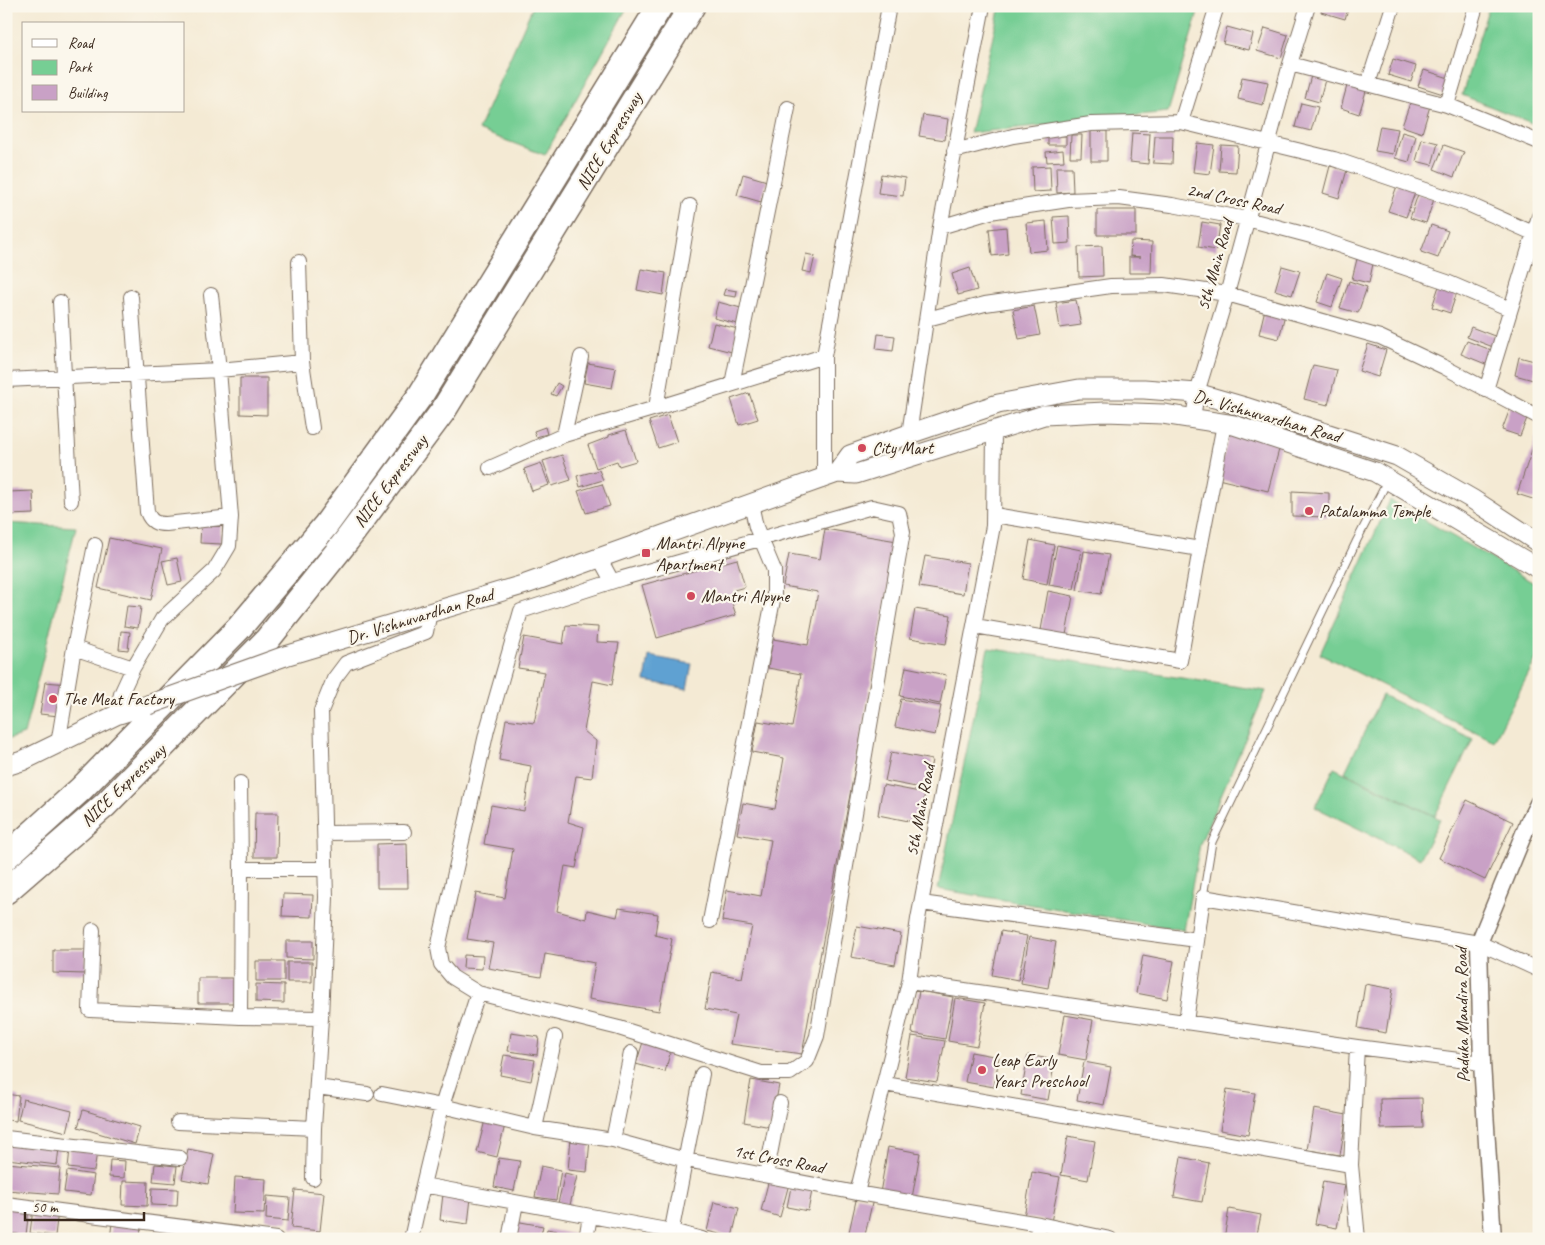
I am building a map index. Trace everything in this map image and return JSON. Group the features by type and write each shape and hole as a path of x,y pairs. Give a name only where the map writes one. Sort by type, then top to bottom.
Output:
{"highway":[{"name":"NICE Expressway","path":"6,857 81,789 239,628 326,525 420,396 660,6"},
{"name":"NICE Expressway","path":"6,891 105,805 267,640 347,540 443,411 692,6"}],"main road":[{"name":"Dr. Vishnuvardhan Road","path":"830,475 850,455 998,404 1079,390 1144,389 1197,393 1397,456 1472,498 1539,543"},
{"name":"Dr. Vishnuvardhan Road","path":"6,766 22,761 116,715 286,656 526,584 830,475 856,474 1044,415 1105,412 1162,414 1234,425 1375,472 1539,569"}],"street":[{"path":"830,475 824,356 889,6"},
{"path":"909,434 940,227 983,6"},
{"path":"1181,122 1216,6"},
{"name":"5th Main Road","path":"1193,418 1197,393 1227,294 1290,64 1308,6"},
{"path":"1368,84 1393,6"},
{"path":"1447,105 1476,6"},
{"path":"1290,64 1447,105 1539,142"},
{"path":"732,384 788,108"},
{"path":"954,151 1013,136 1091,124 1181,122 1334,159 1470,205 1533,233"},
{"name":"2nd Cross Road","path":"940,227 990,212 1068,200 1119,198 1172,205 1247,219 1311,236 1447,282 1510,309"},
{"path":"656,408 690,206"},
{"path":"1486,390 1539,216"},
{"path":"298,262 302,362 312,428"},
{"path":"927,319 985,304 1111,286 1164,285 1227,294 1380,337 1444,367 1539,417"},
{"path":"116,715 121,694 133,668 162,619 214,571 229,546 231,517 211,295"},
{"path":"131,297 146,512 150,520 157,524 231,517"},
{"path":"60,302 71,501"},
{"path":"490,468 564,435 824,356"},
{"path":"564,435 581,357"},
{"path":"6,380 219,370 302,362"},
{"path":"974,626 1180,661 1224,424"},
{"name":"5th Main Road","path":"857,1193 909,982 921,903 994,515 994,431"},
{"path":"710,921 774,595 774,570 760,539 751,504"},
{"path":"872,507 899,513 903,532 817,1036 807,1061 790,1073 761,1073 618,1028 478,993 452,977 441,964 438,948 487,730 520,610 612,581 872,507"},
{"path":"994,515 1200,549"},
{"path":"58,744 74,648 95,546"},
{"path":"600,559 612,581"},
{"path":"313,1178 314,1128 322,1018 326,897 322,712 334,680 346,664 426,632 430,612"},
{"path":"74,648 133,668"},
{"path":"240,783 240,1018"},
{"name":"Paduka Mandira Road","path":"1493,1239 1482,1063 1480,943 1534,823 1539,802"},
{"path":"324,833 404,832"},
{"path":"241,869 325,869"},
{"path":"1186,1022 1203,897 1480,943 1539,970"},
{"path":"921,903 1197,940"},
{"path":"92,930 90,1010 240,1018 322,1018"},
{"path":"909,982 1482,1063"},
{"path":"411,1239 422,1185 442,1106 478,993"},
{"path":"535,1128 555,1037"},
{"path":"1356,1046 1351,1165 1358,1239"},
{"path":"613,1140 631,1053"},
{"path":"671,1235 702,1074"},
{"path":"884,1084 1351,1165"},
{"path":"317,1087 367,1094"},
{"name":"1st Cross Road","path":"382,1094 535,1128 613,1140 686,1160 857,1193 1039,1224 1110,1239"},
{"path":"766,1175 780,1104"},
{"path":"178,1122 314,1128"},
{"path":"6,1138 180,1158"},
{"path":"422,1185 590,1216 671,1235 702,1239"},
{"path":"509,1239 516,1202"},
{"path":"6,1204 224,1235 276,1239"},
{"path":"586,1239 590,1216"},
{"path":"1036,1239 1039,1224"}],"lane":[{"path":"1203,897 1212,842 1356,540 1388,480"}],"green space":[{"path":"533,6 628,6 545,155 478,130"},
{"path":"1000,6 1200,6 1168,112 970,133"},
{"path":"1489,6 1539,6 1539,126 1462,95"},
{"path":"1390,500 1539,586 1539,653 1494,741 1320,654"},
{"path":"6,523 76,527 24,734 6,740"},
{"path":"988,648 1266,691 1200,844 1184,930 938,889"},
{"path":"1382,695 1473,739 1435,816 1345,772"},
{"path":"1334,768 1440,819 1420,859 1315,807"}],"water":[{"path":"649,656 692,664 687,689 645,681"}],"building":[{"path":"1323,6 1349,6 1345,19 1321,12"},
{"path":"1227,27 1253,34 1249,50 1223,44"},
{"path":"1265,28 1288,35 1281,58 1257,51"},
{"path":"1393,59 1416,66 1411,82 1388,75"},
{"path":"1424,70 1449,78 1443,94 1418,86"},
{"path":"1312,72 1326,76 1319,102 1305,98"},
{"path":"1242,77 1268,82 1263,105 1238,99"},
{"path":"1348,82 1367,88 1359,114 1341,108"},
{"path":"1411,100 1430,106 1422,133 1402,126"},
{"path":"1301,103 1318,107 1311,131 1295,127"},
{"path":"923,115 948,119 945,140 919,136"},
{"path":"1380,126 1398,129 1393,154 1375,151"},
{"path":"1091,131 1107,131 1107,161 1091,161"},
{"path":"1402,132 1416,136 1409,162 1395,158"},
{"path":"1132,133 1150,134 1148,164 1130,162"},
{"path":"1071,135 1082,135 1081,157 1070,157"},
{"path":"1048,136 1066,136 1066,145 1048,145"},
{"path":"1155,136 1173,136 1172,164 1153,163"},
{"path":"1422,139 1438,143 1432,165 1416,161"},
{"path":"1197,143 1214,145 1210,174 1193,172"},
{"path":"1221,145 1238,146 1236,172 1219,171"},
{"path":"1444,145 1464,152 1454,177 1434,169"},
{"path":"1063,150 1064,161 1047,162 1046,152"},
{"path":"1050,166 1051,191 1033,192 1032,167"},
{"path":"1330,166 1347,170 1339,198 1323,193"},
{"path":"1056,167 1072,167 1073,192 1057,193"},
{"path":"743,174 767,181 761,202 737,195"},
{"path":"881,174 905,178 903,196 878,193"},
{"path":"1398,183 1416,190 1406,217 1388,211"},
{"path":"1418,194 1434,199 1426,223 1410,218"},
{"path":"1097,210 1136,210 1136,235 1097,235"},
{"path":"1069,216 1070,243 1055,244 1053,217"},
{"path":"1046,221 1048,250 1029,252 1026,223"},
{"path":"1202,222 1220,225 1216,250 1198,247"},
{"path":"1431,225 1448,231 1438,258 1421,252"},
{"path":"1006,227 1008,254 992,256 989,229"},
{"path":"1131,241 1152,242 1151,273 1129,273 1129,257 1141,257 1130,256"},
{"path":"1102,246 1103,276 1079,277 1078,247"},
{"path":"806,254 815,256 811,273 802,271"},
{"path":"1358,255 1374,259 1369,283 1352,279"},
{"path":"1282,266 1300,271 1292,295 1275,290"},
{"path":"970,268 977,290 958,295 952,274"},
{"path":"641,269 666,273 663,295 637,290"},
{"path":"1327,273 1342,278 1332,307 1317,302"},
{"path":"1349,281 1367,287 1358,313 1340,308"},
{"path":"1440,283 1458,289 1450,313 1432,307"},
{"path":"725,289 737,291 736,297 723,295"},
{"path":"1076,300 1081,325 1060,328 1056,303"},
{"path":"718,302 741,308 737,324 714,318"},
{"path":"1034,306 1040,335 1019,339 1013,310"},
{"path":"1265,309 1285,314 1279,339 1259,334"},
{"path":"714,323 738,329 732,352 708,346"},
{"path":"1471,327 1497,337 1493,347 1467,337"},
{"path":"878,334 895,336 893,351 876,349"},
{"path":"1467,341 1494,351 1488,365 1461,354"},
{"path":"1368,344 1386,350 1378,377 1359,371"},
{"path":"1519,357 1538,362 1533,380 1515,375"},
{"path":"588,363 616,368 612,388 584,383"},
{"path":"1313,365 1337,370 1328,405 1304,399"},
{"path":"240,378 267,378 267,415 240,414"},
{"path":"557,383 562,386 556,396 551,394"},
{"path":"749,393 758,419 739,425 731,399"},
{"path":"1511,406 1529,413 1520,436 1502,430"},
{"path":"668,415 677,442 658,448 649,421"},
{"path":"545,427 547,434 536,437 534,431"},
{"path":"1230,429 1281,442 1268,491 1218,479"},
{"path":"626,430 636,461 619,466 617,461 596,468 588,445 609,437 609,435"},
{"path":"1537,435 1539,436 1539,501 1517,494"},
{"path":"562,455 571,480 552,486 543,461"},
{"path":"541,463 549,485 532,491 524,469"},
{"path":"599,470 603,480 580,487 577,476"},
{"path":"602,484 610,506 586,513 578,491"},
{"path":"33,491 34,514 9,515 8,492"},
{"path":"1292,491 1329,493 1329,517 1292,516"},
{"path":"201,523 223,523 222,544 200,543"},
{"path":"825,529 897,541 802,1054 730,1044 736,1015 705,1009 712,972 742,978 752,926 722,921 727,890 761,896 771,840 737,834 743,803 775,809 784,758 752,752 758,721 792,727 801,674 768,668 773,639 808,645 818,592 783,586 789,554 820,559"},
{"path":"109,538 162,549 151,600 98,588"},
{"path":"1030,540 1054,545 1047,584 1023,579"},
{"path":"1057,545 1081,550 1074,589 1049,585"},
{"path":"1084,551 1109,555 1101,594 1077,590"},
{"path":"925,556 968,563 963,594 919,587"},
{"path":"177,558 182,582 168,585 162,561"},
{"name":"Mantri Alpyne","path":"737,559 745,587 734,590 737,602 732,603 736,615 657,638 642,585"},
{"path":"1048,591 1073,596 1066,635 1041,630"},
{"path":"127,606 141,607 138,628 124,626"},
{"path":"915,609 951,615 946,644 910,638"},
{"path":"566,625 598,627 597,642 619,643 612,685 593,681 584,731 596,741 592,778 576,776 568,822 584,827 576,868 565,866 557,911 586,919 587,910 617,917 619,908 658,914 655,935 672,939 659,1011 589,999 595,963 545,954 541,977 488,968 493,943 467,939 476,893 505,898 513,849 484,844 491,805 524,811 531,766 499,760 506,719 534,723 545,672 518,668 524,637 563,644"},
{"path":"121,631 130,632 128,650 119,649"},
{"path":"906,667 946,675 940,704 900,696"},
{"name":"The Meat Factory","path":"45,682 68,684 59,716 40,714"},
{"path":"901,699 941,706 935,735 895,727"},
{"path":"891,752 932,760 926,789 885,781"},
{"path":"883,785 925,793 919,823 878,815"},
{"path":"1467,800 1513,822 1485,880 1439,858"},
{"path":"255,813 278,813 277,857 254,857"},
{"path":"407,843 408,888 377,888 377,844"},
{"path":"283,894 313,895 312,917 282,916"},
{"path":"857,926 901,934 895,965 851,957"},
{"path":"1001,931 1027,936 1018,980 992,975"},
{"path":"1029,937 1056,942 1048,988 1021,983"},
{"path":"286,941 313,941 313,959 286,958"},
{"path":"53,950 86,950 86,974 53,973"},
{"path":"464,955 483,956 482,969 463,968"},
{"path":"1143,955 1174,961 1167,999 1136,993"},
{"path":"256,961 284,961 284,981 256,981"},
{"path":"287,962 312,962 312,982 287,982"},
{"path":"198,978 234,978 234,1003 198,1003"},
{"path":"256,984 284,985 284,1003 256,1002"},
{"path":"1365,984 1393,989 1386,1033 1358,1028"},
{"path":"919,991 953,997 945,1039 912,1033"},
{"path":"955,998 985,1003 977,1046 948,1041"},
{"path":"1065,1015 1093,1020 1086,1060 1058,1055"},
{"path":"511,1033 539,1037 537,1055 508,1051"},
{"path":"912,1036 945,1041 937,1082 905,1077"},
{"path":"643,1042 671,1050 665,1072 636,1064"},
{"name":"Leap Early Years Preschool","path":"971,1052 999,1057 994,1087 965,1082"},
{"path":"504,1055 535,1060 531,1081 500,1075"},
{"path":"1028,1055 1055,1060 1048,1100 1021,1095"},
{"path":"1084,1062 1111,1067 1104,1105 1077,1100"},
{"path":"751,1080 779,1085 771,1127 744,1122"},
{"path":"1227,1089 1255,1093 1248,1135 1220,1130"},
{"path":"6,1094 19,1096 16,1121 6,1120"},
{"path":"1422,1098 1423,1128 1381,1129 1380,1099"},
{"path":"23,1099 72,1111 67,1132 18,1120"},
{"path":"1314,1109 1347,1115 1340,1155 1307,1150"},
{"path":"83,1110 140,1127 135,1144 78,1127"},
{"path":"485,1120 505,1125 497,1157 477,1152"},
{"path":"1068,1136 1095,1141 1088,1180 1061,1175"},
{"path":"571,1138 590,1140 587,1172 568,1170"},
{"path":"9,1142 59,1148 57,1165 7,1159"},
{"path":"888,1147 920,1153 912,1198 880,1193"},
{"path":"70,1149 97,1152 94,1171 68,1168"},
{"path":"188,1149 214,1154 208,1184 182,1179"},
{"path":"1181,1157 1209,1163 1202,1202 1174,1197"},
{"path":"499,1158 520,1161 514,1191 494,1187"},
{"path":"110,1160 125,1161 124,1178 109,1177"},
{"path":"7,1163 60,1168 58,1194 6,1190"},
{"path":"155,1164 177,1166 175,1183 153,1181"},
{"path":"541,1166 561,1170 556,1200 535,1197"},
{"path":"67,1171 94,1175 91,1195 64,1192"},
{"path":"1032,1172 1060,1177 1051,1222 1024,1217"},
{"path":"565,1173 577,1176 570,1205 558,1203"},
{"path":"235,1177 266,1179 264,1214 233,1213"},
{"path":"769,1179 789,1184 780,1217 761,1211"},
{"path":"123,1181 148,1182 147,1206 122,1205"},
{"path":"1323,1181 1345,1185 1337,1228 1315,1224"},
{"path":"791,1187 812,1191 808,1211 787,1207"},
{"path":"152,1188 178,1189 177,1206 151,1205"},
{"path":"295,1190 324,1193 320,1231 291,1228"},
{"path":"443,1194 471,1198 468,1224 440,1220"},
{"path":"267,1196 290,1198 288,1221 266,1219"},
{"path":"857,1196 873,1199 865,1235 849,1232"},
{"path":"714,1202 739,1208 732,1237 707,1231"},
{"path":"6,1206 29,1209 26,1235 6,1233"},
{"path":"33,1209 58,1211 55,1236 30,1233"},
{"path":"1229,1209 1261,1215 1256,1239 1224,1239"},
{"path":"515,1221 543,1226 540,1239 511,1239"},
{"path":"112,1223 141,1226 140,1239 110,1239"},
{"path":"547,1229 578,1235 577,1239 545,1239"}],"place":[{"name":"City Mart","path":"862,448"},
{"name":"Patalamma Temple","path":"1309,511"},
{"name":"Mantri Alpyne Apartment","path":"646,553"},
{"name":"Mantri Alpyne","path":"691,596"},
{"name":"The Meat Factory","path":"53,699"},
{"name":"Leap Early Years Preschool","path":"982,1070"}]}
